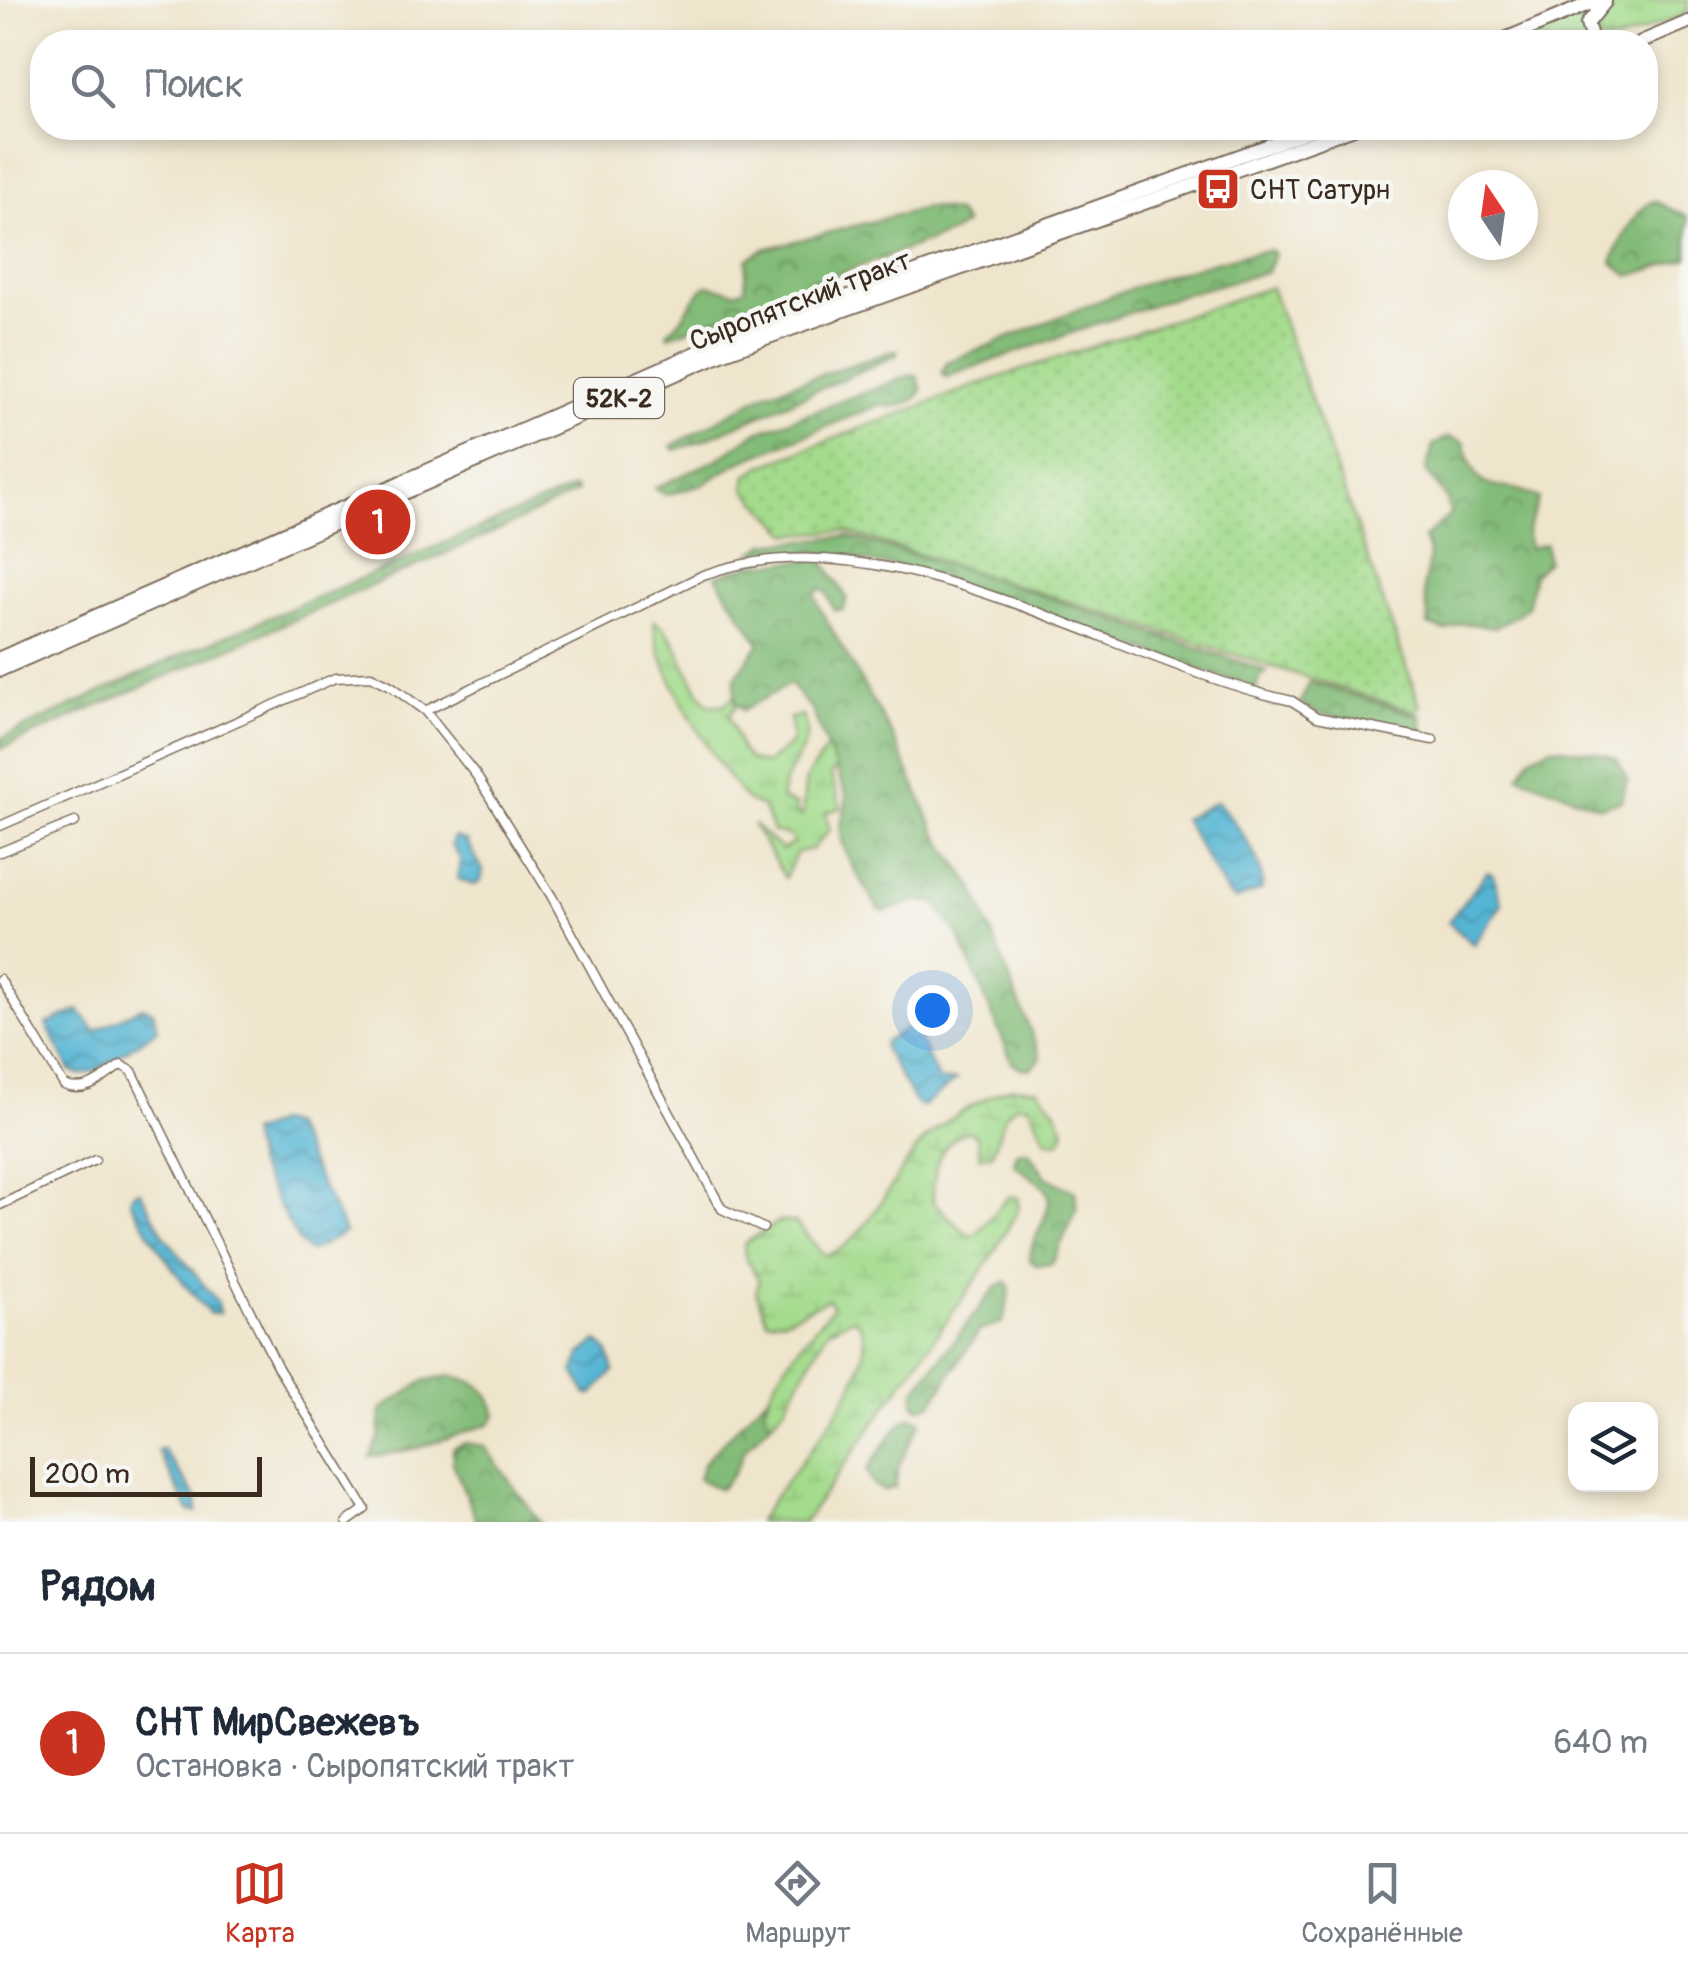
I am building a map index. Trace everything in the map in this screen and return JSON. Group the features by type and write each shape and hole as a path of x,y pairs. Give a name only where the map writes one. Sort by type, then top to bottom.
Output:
{"main road":[{"path":"1527,30 1598,0"},
{"path":"1589,30 1587,24 1606,0"},
{"path":"1658,35 1688,22"},
{"name":"Сыропятский тракт","path":"0,658 720,342 1283,140"},
{"name":"Сыропятский тракт","path":"0,670 724,353 1317,140"}],"street":[{"path":"425,711 704,575 740,562 827,556 885,568 1041,613 1119,647 1292,701 1316,716 1433,740"},
{"path":"0,826 335,678 371,676 425,711 476,775 515,834 722,1210 762,1228"},
{"path":"0,852 75,822"},
{"path":"0,979 64,1085 75,1090 92,1086 121,1065 132,1071 278,1368 364,1509 347,1522"},
{"path":"0,1205 95,1160"}],"green space":[{"path":"1630,0 1688,0 1688,13 1646,30 1594,30 1590,21 1599,12"},
{"path":"1587,11 1583,30 1542,30"},
{"path":"1654,201 1688,217 1688,258 1629,276 1612,262 1634,219"},
{"path":"929,207 956,212 965,224 952,233 669,336 667,332 707,285 736,292 745,288 747,259 764,249"},
{"path":"1270,250 1274,254 1267,272 1177,296 946,377 942,374 947,362 1106,298 1186,270"},
{"path":"1271,287 1420,705 1416,712 845,531 789,534 745,489 747,475 761,466 982,383"},
{"path":"897,350 897,355 701,441 675,450 672,446 768,392"},
{"path":"917,376 922,389 910,402 879,405 739,462 702,485 666,495 655,488 718,459 755,433"},
{"path":"1448,437 1464,442 1470,462 1483,482 1539,498 1527,531 1529,548 1546,544 1547,561 1534,574 1527,608 1497,627 1461,623 1445,631 1428,625 1424,585 1429,556 1424,538 1450,515 1447,498 1426,471 1433,445"},
{"path":"574,488 577,492 505,527 0,749 0,739 183,654"},
{"path":"847,536 966,570 1267,671 1256,689 922,572 817,552 750,555 765,544"},
{"path":"822,559 847,598 843,610 834,610 826,591 820,589 815,595 818,605 893,737 936,833 974,889 1041,1058 1031,1068 1022,1069 1012,1062 960,938 936,903 917,900 884,912 878,908 846,852 841,824 846,794 813,712 790,684 743,710 735,702 735,677 760,644 716,576 750,565"},
{"path":"654,621 670,637 710,705 723,705 733,697 737,704 729,716 742,751 750,760 766,764 792,743 790,718 802,716 806,739 787,777 782,800 796,805 797,815 802,816 806,778 828,747 838,766 831,775 841,808 825,813 830,830 812,849 797,852 785,878 753,824 782,850 794,843 790,836 773,832 764,808 744,797 703,738 664,663"},
{"path":"1310,682 1421,716 1423,733 1318,713 1300,703"},
{"path":"1551,747 1596,752 1617,759 1627,780 1621,801 1600,807 1519,776 1531,757"},
{"path":"1012,1087 1037,1089 1055,1109 1065,1131 1060,1142 1047,1141 1028,1105 1015,1105 1005,1116 992,1154 980,1157 977,1136 967,1131 942,1151 935,1170 933,1202 969,1236 977,1233 1009,1196 1019,1198 1018,1210 989,1261 804,1522 758,1522 850,1389 862,1361 864,1337 853,1318 828,1330 784,1408 775,1419 767,1419 764,1410 769,1395 784,1368 833,1307 828,1299 786,1319 767,1321 756,1293 759,1280 745,1257 744,1244 780,1221 796,1223 824,1255 838,1250 865,1225 925,1140 966,1109"},
{"path":"1028,1151 1046,1177 1075,1192 1077,1209 1052,1264 1036,1265 1030,1260 1049,1197 1043,1186 1014,1163 1017,1152"},
{"path":"1007,1282 1010,1289 1003,1322 979,1331 931,1404 919,1408 914,1403 915,1391 995,1288"},
{"path":"451,1376 475,1383 486,1392 496,1415 489,1424 418,1448 370,1457 379,1438 381,1410 426,1380"},
{"path":"768,1395 764,1411 767,1418 775,1419 745,1449 734,1473 720,1489 698,1479 704,1462"},
{"path":"911,1417 921,1421 899,1465 895,1487 884,1491 873,1485 867,1470 899,1425"},
{"path":"465,1443 484,1446 540,1522 477,1522 453,1463 453,1448"}],"water":[{"path":"1217,801 1248,842 1262,877 1262,889 1236,900 1228,895 1183,819"},
{"path":"454,837 466,841 483,870 481,881 474,885 458,879 460,858 451,845"},
{"path":"1487,872 1493,874 1502,904 1474,945 1448,922"},
{"path":"142,1007 153,1011 158,1029 98,1070 81,1075 70,1070 46,1024 79,1010 95,1031"},
{"path":"913,1025 939,1081 956,1080 923,1106 916,1104 883,1048 884,1042"},
{"path":"279,1122 292,1126 345,1232 310,1252 300,1244 256,1164 250,1133"},
{"path":"140,1191 164,1235 217,1301 220,1313 210,1314 157,1246 130,1201 133,1193"},
{"path":"597,1341 608,1351 614,1371 592,1395 587,1395 574,1372 580,1355"},
{"path":"163,1449 197,1499 197,1512 189,1511 158,1451"}],"place":[{"name":"СНТ Сатурн","path":"1218,189"},
{"name":"СНТ МирСвежевъ","path":"378,522"}]}
